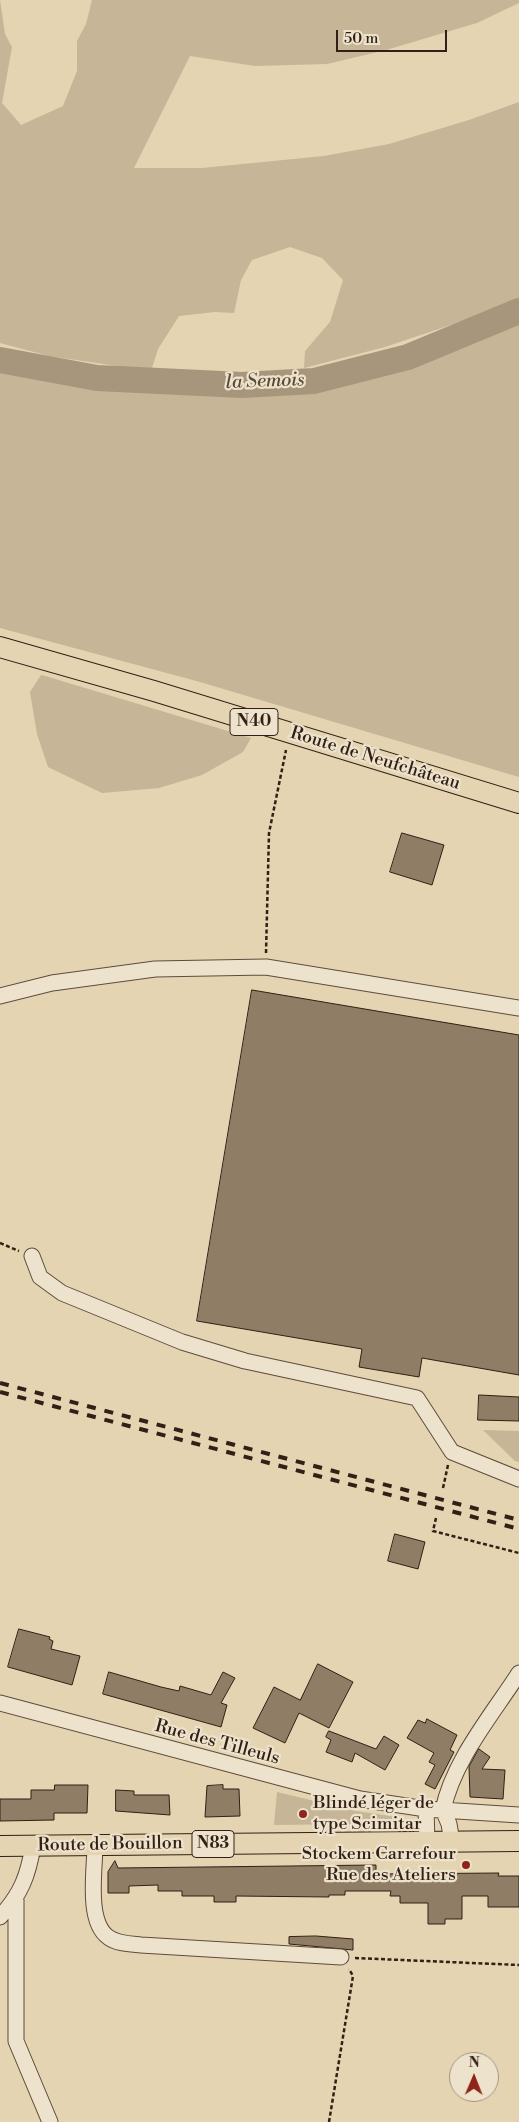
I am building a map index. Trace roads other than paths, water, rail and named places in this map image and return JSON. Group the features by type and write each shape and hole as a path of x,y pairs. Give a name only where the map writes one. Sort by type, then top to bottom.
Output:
{"main road":[{"name":"Route de Neufchâteau","path":"0,647 97,674 519,803"},
{"name":"Route de Bouillon","path":"0,1846 519,1841"}],"street":[{"path":"0,996 52,983 155,969 266,967 519,1008"},
{"path":"32,1256 40,1277 62,1293 182,1342 245,1362 417,1398 452,1452 519,1479"},
{"path":"452,1842 449,1824 443,1810 448,1789 458,1767 519,1673"},
{"name":"Rue des Tilleuls","path":"0,1703 360,1799 426,1809 519,1815"},
{"path":"426,1809 426,1842"},
{"path":"95,1845 94,1913 98,1926 108,1938 124,1943 141,1945 342,1957"},
{"path":"0,1917 16,1900 29,1870 33,1846"},
{"path":"16,1900 16,2041 50,2122"}],"waterway":[{"name":"la Semois","path":"0,360 97,378 242,385 314,381 408,357 519,311"}],"railway":[{"path":"0,1383 519,1520"},
{"path":"0,1392 519,1529"}],"place":[{"name":"Blindé léger de type Scimitar","path":"303,1814"},
{"name":"Stockem Carrefour Rue des Ateliers","path":"466,1865"}]}
